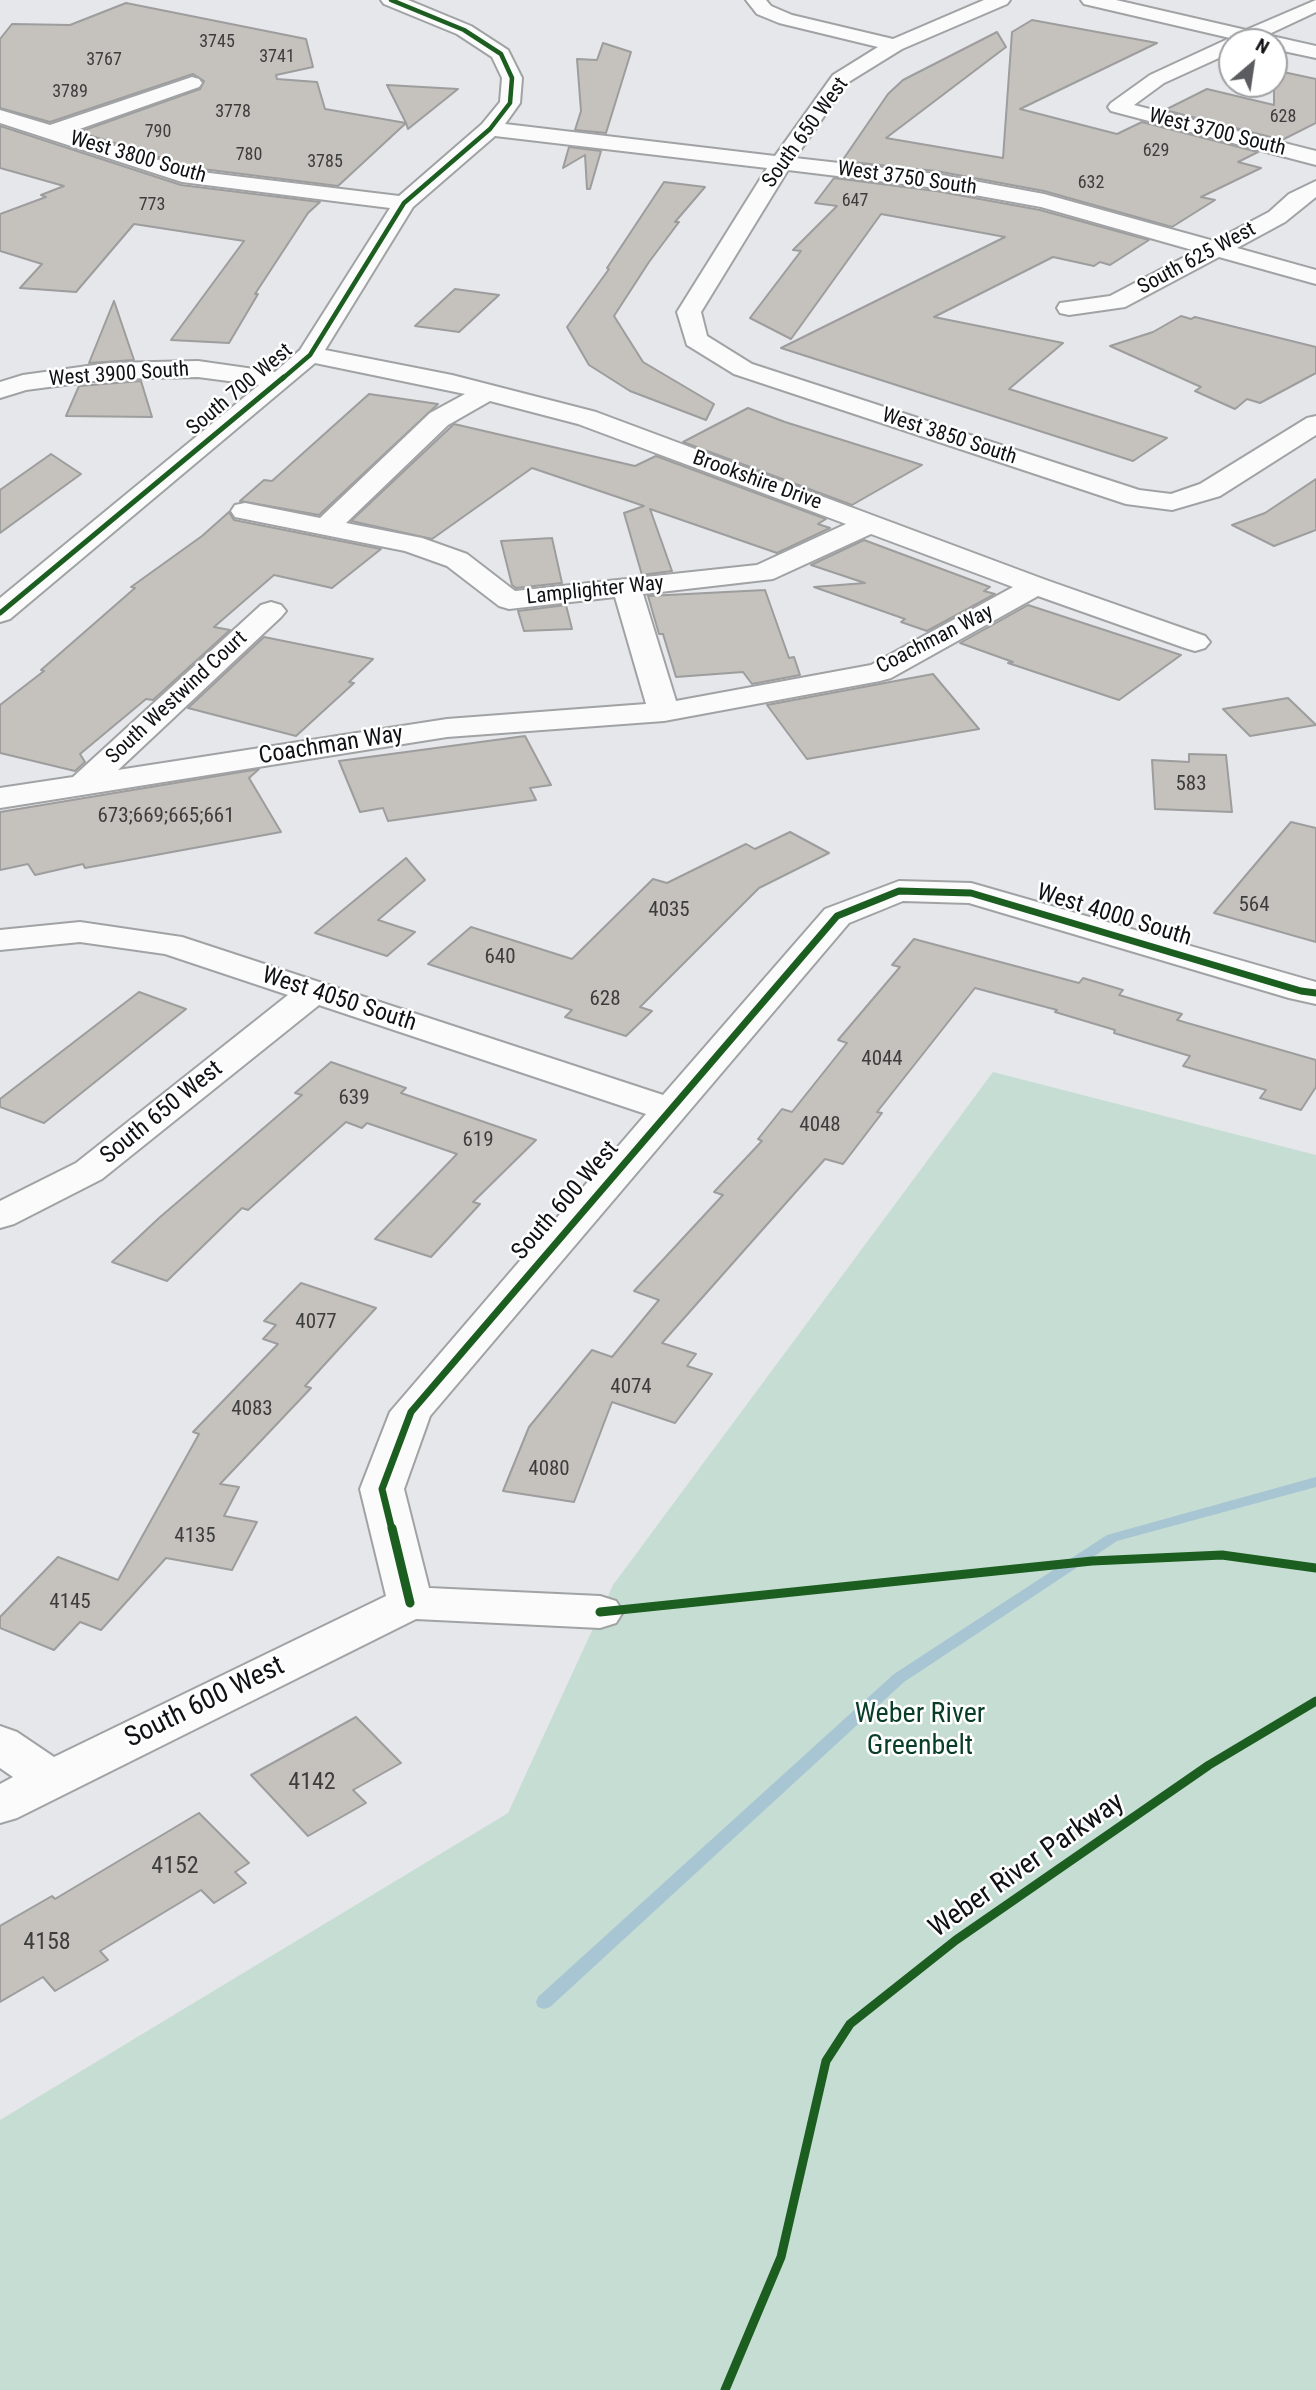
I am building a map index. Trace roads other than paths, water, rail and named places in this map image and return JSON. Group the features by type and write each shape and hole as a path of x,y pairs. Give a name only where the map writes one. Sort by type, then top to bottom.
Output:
{"street":[{"name":"South 700 West","path":"0,613 310,355 404,203 490,129 510,103 512,78 501,54 464,30 391,0"},
{"path":"756,0 764,9 786,19 895,45"},
{"name":"South 650 West","path":"696,340 689,312 781,163 840,79 895,45 1000,0"},
{"path":"1091,0 1218,35"},
{"path":"1267,28 1316,5"},
{"path":"1288,45 1316,52"},
{"name":"West 3700 South","path":"1218,51 1157,79 1118,107 1316,158"},
{"path":"50,132 192,83"},
{"name":"West 3800 South","path":"0,116 190,177 404,203"},
{"name":"West 3750 South","path":"490,129 936,181 1044,201 1316,276"},
{"name":"South 625 West","path":"1069,309 1116,302 1277,217 1297,199 1316,188"},
{"name":"West 3850 South","path":"696,340 743,369 1136,498 1172,502 1210,490 1316,424"},
{"name":"Brookshire Drive","path":"310,355 487,392 587,418 1195,642"},
{"name":"West 3900 South","path":"0,390 23,383 109,371 198,369 280,380"},
{"path":"326,527 439,419 487,392"},
{"name":"Lamplighter Way","path":"245,511 412,544 457,560 509,600 763,573 871,523"},
{"name":"Coachman Way","path":"0,797 447,728 664,712 880,672 1037,586"},
{"path":"627,588 664,712"},
{"name":"South Westwind Court","path":"83,785 271,611"},
{"name":"West 4000 South","path":"899,891 971,893 1301,992 1316,993"},
{"name":"South 600 West","path":"410,1603 382,1489 411,1412 837,915 899,891"},
{"name":"West 4050 South","path":"0,940 80,932 170,944 670,1110"},
{"name":"South 650 West","path":"0,1216 89,1171 314,992"},
{"name":"South 600 West","path":"0,1805 410,1603 600,1612"},
{"path":"0,1744 50,1779"}],"waterway":[{"path":"544,2002 899,1678 1112,1538 1316,1482"}],"park label":[{"name":"Weber River Greenbelt","path":"920,1731"}]}
